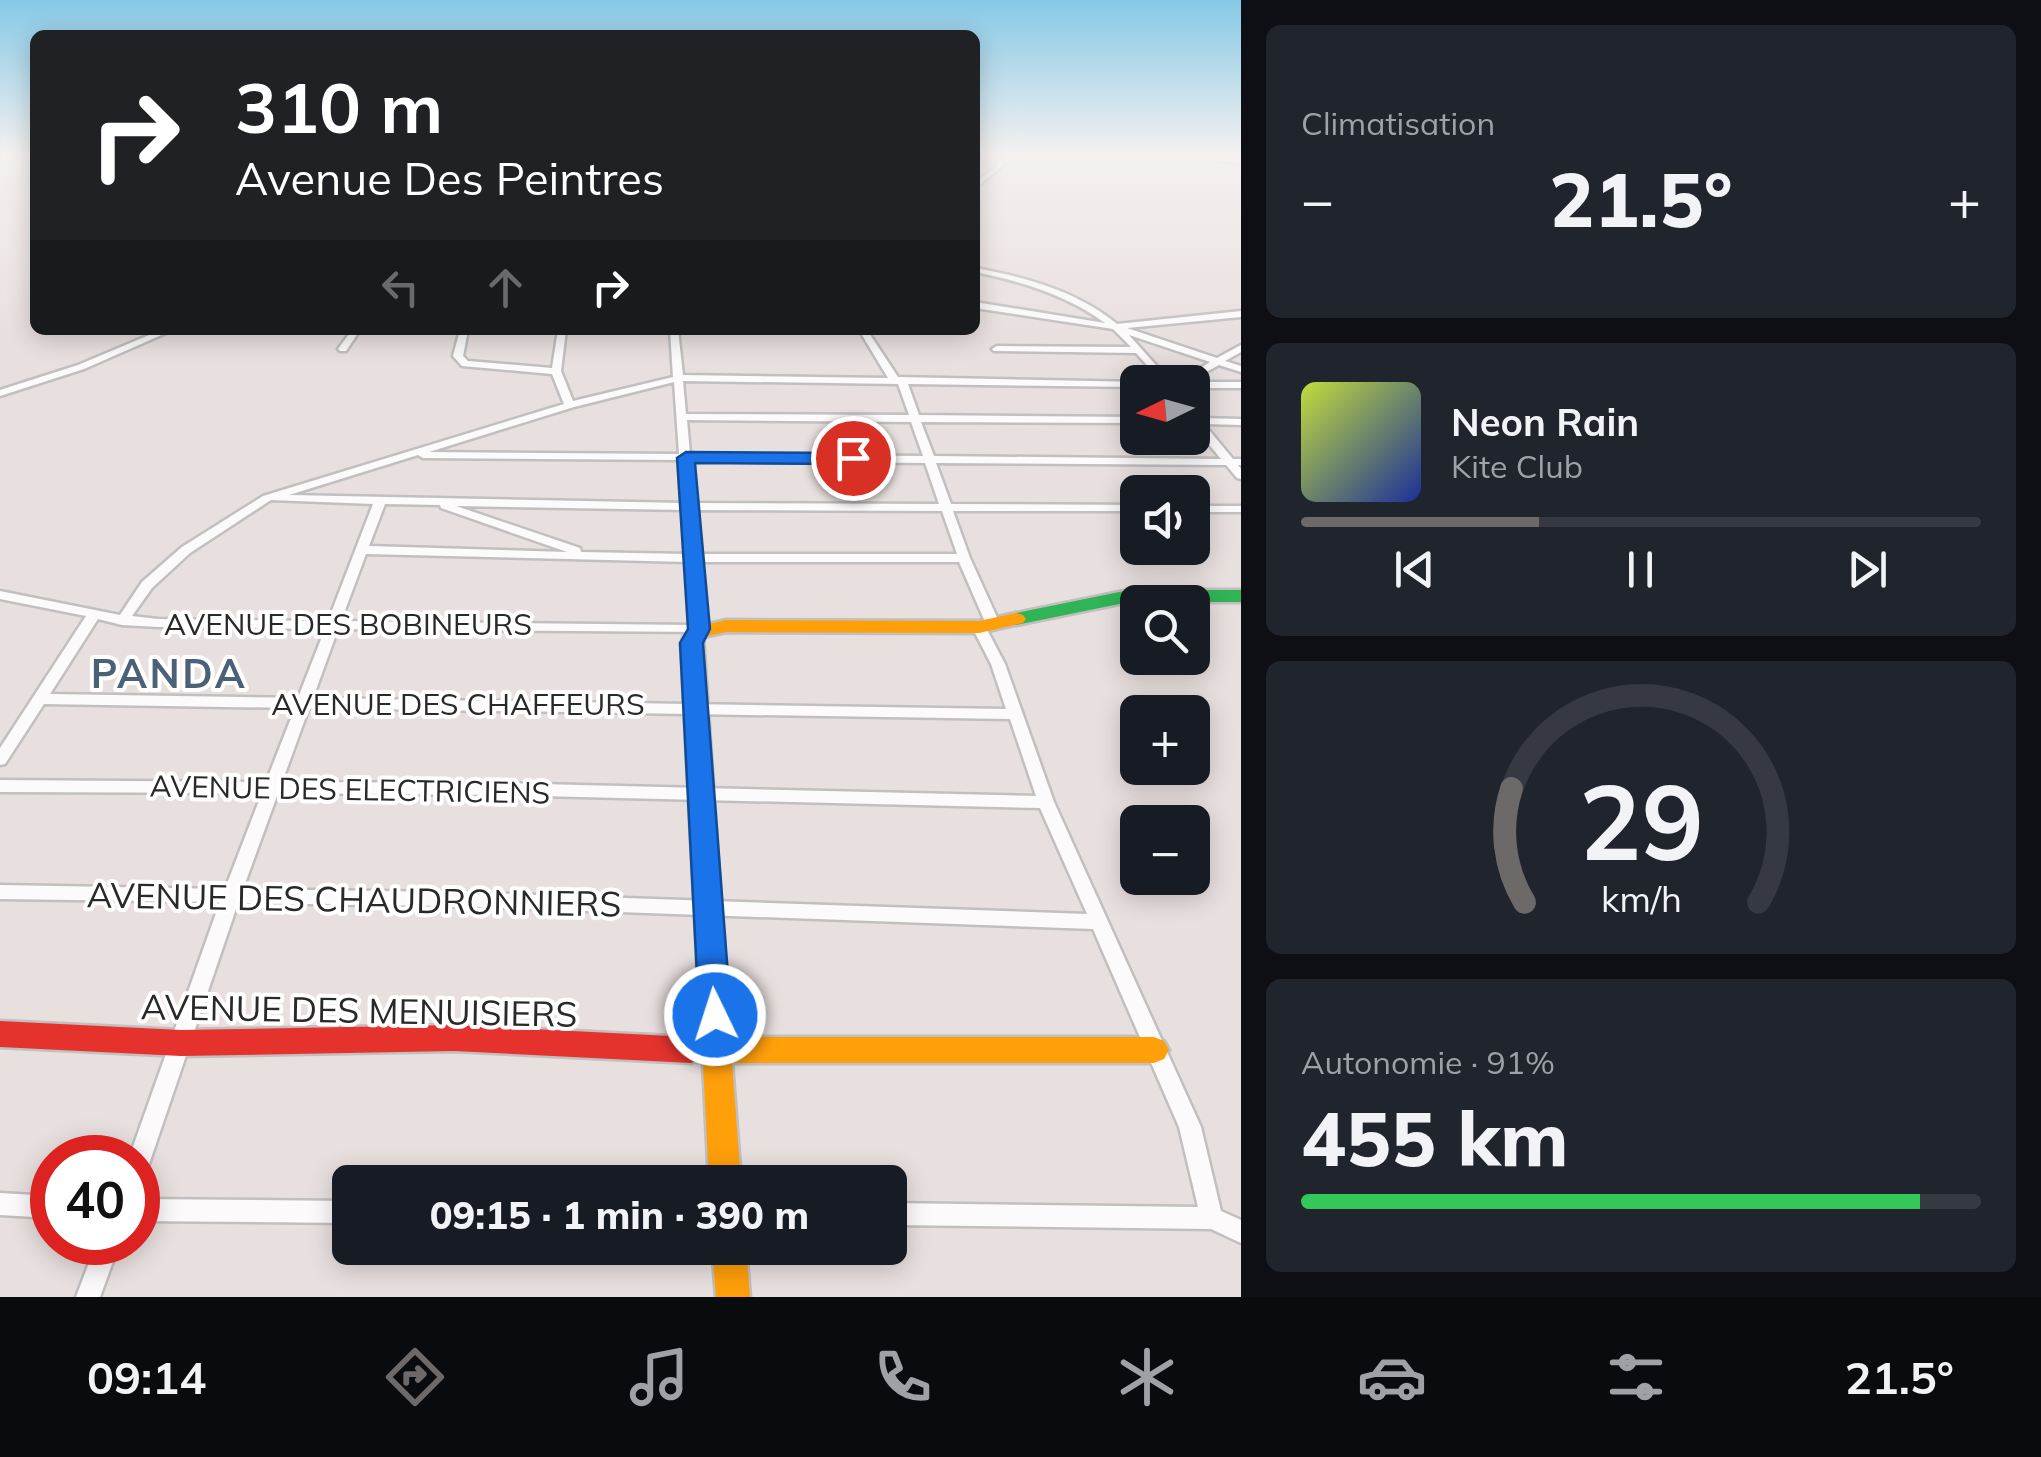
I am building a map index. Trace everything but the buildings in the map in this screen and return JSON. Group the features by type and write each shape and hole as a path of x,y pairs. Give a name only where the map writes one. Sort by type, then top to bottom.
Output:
{"street":[{"path":"980,267 1072,302 1117,328 1152,365"},
{"path":"980,306 1117,328 1241,369"},
{"path":"1117,328 1241,314"},
{"path":"0,393 81,367 156,335"},
{"path":"343,349 353,335"},
{"path":"463,335 458,356 465,364 556,371"},
{"path":"561,335 556,371 570,405"},
{"path":"675,335 699,629 691,643 724,1165"},
{"path":"867,335 898,379 930,458 1046,802 1190,1127 1212,1218"},
{"path":"1210,366 1241,348"},
{"path":"996,350 1138,350"},
{"path":"122,621 147,585 186,550 266,498 570,405 679,378 1120,384"},
{"path":"1210,385 1241,385"},
{"path":"682,417 1120,420"},
{"path":"1210,420 1241,422"},
{"path":"1210,436 1235,462 1241,476"},
{"path":"407,455 1235,462"},
{"path":"266,498 689,507 1120,508"},
{"path":"148,1135 230,899 380,501"},
{"path":"430,501 592,556"},
{"path":"1210,508 1241,509"},
{"path":"364,550 694,558 964,558"},
{"name":"AVENUE DES BOBINEURS","path":"0,596 122,621 699,629"},
{"path":"699,629 986,626 1129,596 1241,596"},
{"path":"0,760 94,614"},
{"name":"AVENUE DES CHAFFEURS","path":"40,700 696,706 1014,714"},
{"name":"AVENUE DES ELECTRICIENS","path":"0,786 1046,802"},
{"name":"AVENUE DES CHAUDRONNIERS","path":"0,892 708,906 1099,922"},
{"name":"AVENUE DES MENUISIERS","path":"0,1034 181,1043 454,1038 718,1051 1154,1050"},
{"path":"0,1204 30,1206"},
{"path":"160,1210 332,1212"},
{"path":"907,1214 1212,1218 1241,1232"},
{"path":"88,1297 100,1265"},
{"path":"730,1265 732,1297"}],"traffic: fast":[{"path":"1016,619 1129,596 1241,596"}],"traffic: slow":[{"path":"724,1165 691,643 694,633 726,626 979,627 1016,619"},
{"path":"691,1050 1154,1050"},
{"path":"730,1265 733,1297"}],"traffic: jam":[{"path":"0,1034 181,1043 454,1038 691,1050"}],"district":[{"name":"PANDA","path":"169,673"}],"route":[{"path":"715,1015 691,643 699,629 686,458 853,458"}]}
